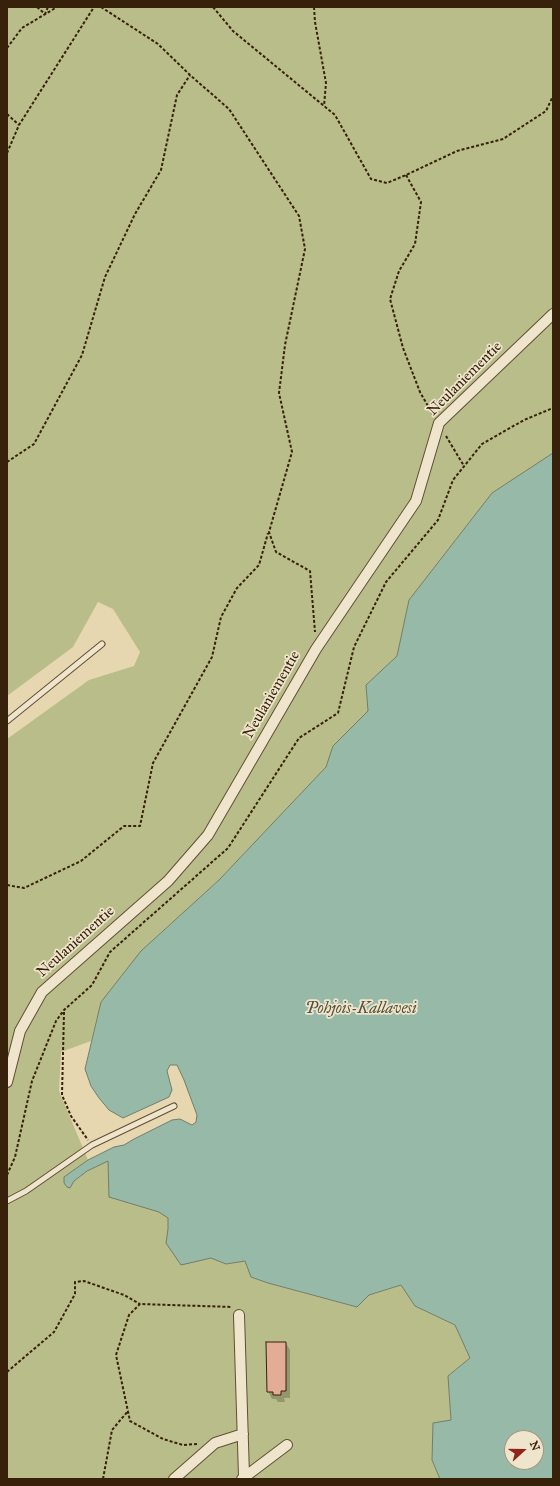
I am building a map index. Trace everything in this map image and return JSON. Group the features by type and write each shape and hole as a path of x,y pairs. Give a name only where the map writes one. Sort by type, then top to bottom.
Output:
{"street":[{"name":"Neulaniementie","path":"7,1082 20,1031 42,992 168,881 208,835 316,649 416,501 439,423 553,314"},
{"path":"239,1315 243,1478"},
{"path":"174,1479 214,1443 243,1434"},
{"path":"243,1478 287,1445"}],"lane":[{"path":"7,721 102,644"},
{"path":"7,1201 26,1191 92,1145 174,1106"}],"path":[{"path":"37,7 45,14"},
{"path":"45,14 48,7"},
{"path":"7,48 22,28 57,7"},
{"path":"7,153 19,125 94,7"},
{"path":"7,885 24,888 80,861 124,826 140,826 153,763 212,658 221,617 237,588 259,565 292,452 280,393 285,345 305,249 299,216 229,109 190,75 158,44 101,7"},
{"path":"212,7 233,31 335,115 371,179 386,183 457,151 503,139 546,110 553,96"},
{"path":"314,7 315,22 326,83 324,106"},
{"path":"7,462 34,444 82,355 105,278 135,214 161,170 177,95 190,75"},
{"path":"7,114 19,125"},
{"path":"406,175 421,202 415,244 399,271 390,299 403,348 420,392 464,466"},
{"path":"7,1175 15,1157 32,1081 56,1021 64,1010 92,985 110,952 228,848 299,738 338,713 354,647 386,582 438,520 453,480 464,466 482,444 524,420 553,408"},
{"path":"269,532 276,552 310,571 316,649"},
{"path":"64,1010 62,1095 71,1116 92,1145"},
{"path":"7,1372 54,1332 75,1294 75,1282 84,1281 124,1295 140,1304 238,1307 239,1315"},
{"path":"140,1304 129,1314 116,1355 130,1421 163,1439 183,1445 214,1443"},
{"path":"103,1479 112,1430 128,1411"}],"green space":[{"path":"7,7 553,7 553,453 492,493 409,600 397,656 366,685 368,711 333,746 326,767 219,880 141,951 101,1002 91,1041 61,1052 59,1091 88,1160 64,1177 70,1187 74,1181 87,1171 108,1160 226,1264 245,1261 251,1277 356,1307 369,1295 402,1285 415,1306 455,1325 470,1358 448,1376 451,1420 432,1460 440,1479 7,1479 7,739 89,680 134,666 140,652 113,609 98,602 73,647 7,696"}],"water":[{"name":"Pohjois-Kallavesi","path":"553,453 553,1479 440,1479 432,1460 433,1423 451,1420 448,1376 470,1358 455,1325 415,1306 401,1285 369,1295 357,1307 251,1277 245,1261 226,1264 211,1258 181,1265 166,1243 168,1218 159,1212 109,1197 108,1161 87,1171 74,1181 70,1188 64,1183 64,1177 88,1160 114,1147 124,1145 172,1120 180,1119 192,1125 196,1122 197,1115 177,1065 170,1065 167,1071 172,1090 169,1097 123,1118 109,1110 99,1098 91,1086 85,1069 101,1002 141,951 219,880 326,767 333,746 368,711 366,685 397,656 409,600 492,493"}],"building":[{"path":"266,1342 286,1342 286,1391 281,1391 281,1395 273,1395 273,1392 267,1392"}]}
